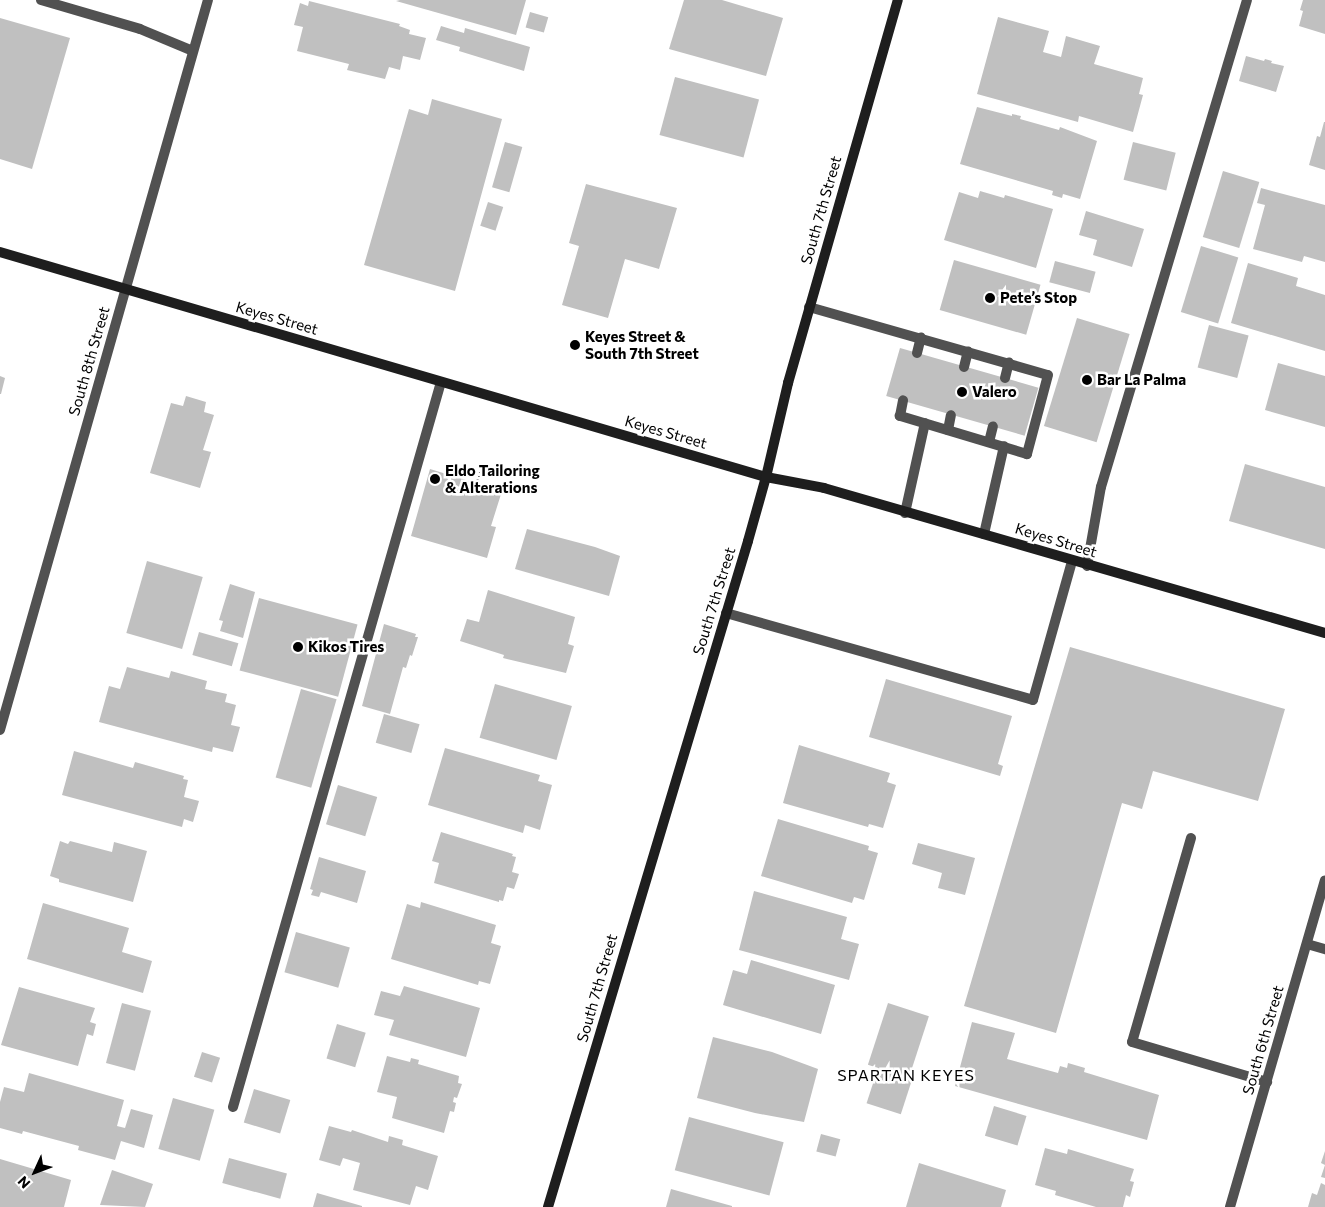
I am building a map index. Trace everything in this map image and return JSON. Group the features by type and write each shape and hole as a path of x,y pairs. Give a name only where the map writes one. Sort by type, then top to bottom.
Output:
{"main road":[{"name":"South 7th Street","path":"548,1207 766,477 788,383 809,307 898,0"},
{"name":"Keyes Street","path":"0,252 766,477 824,488 1087,566 1325,633"}],"street":[{"path":"41,0 140,29 193,51"},
{"name":"South 8th Street","path":"0,730 208,0"},
{"path":"1087,566 1102,487 1247,0"},
{"path":"809,307 1048,374 1027,454 900,416 903,400"},
{"path":"917,353 921,337"},
{"path":"964,367 968,351"},
{"path":"1005,378 1009,362"},
{"path":"233,1107 441,382"},
{"path":"948,430 951,414"},
{"path":"905,513 925,423"},
{"path":"989,442 993,426"},
{"path":"984,534 1004,446"},
{"path":"726,612 1033,700 1072,561"},
{"path":"1191,838 1132,1042 1267,1082"},
{"name":"South 6th Street","path":"1230,1207 1325,881"},
{"path":"1307,944 1325,949"}],"path":[{"path":"477,483 483,464"}],"building":[{"path":"526,0 516,35 396,1"},
{"path":"684,0 722,0 783,18 766,76 669,49"},
{"path":"1303,0 1325,0 1325,34 1299,26 1303,11 1300,10"},
{"path":"309,1 400,24 399,26 410,30 409,34 426,38 420,60 403,56 400,70 389,67 385,79 347,70 349,64 297,51 303,27 294,25 300,3 308,6"},
{"path":"530,12 548,17 544,33 526,27"},
{"path":"998,17 1049,31 1043,52 1061,57 1066,36 1100,46 1094,64 1143,78 1139,94 1143,95 1133,132 1079,116 1078,122 977,94"},
{"path":"0,18 70,38 32,169 0,159"},
{"path":"441,26 464,33 465,28 530,47 524,71 459,51 460,47 436,40"},
{"path":"1246,56 1264,61 1265,59 1272,61 1271,63 1284,66 1276,92 1239,81"},
{"path":"675,77 759,100 744,157 659,135"},
{"path":"432,99 502,119 455,291 364,265 409,109 428,115"},
{"path":"977,107 1012,116 1012,114 1021,116 1020,119 1059,130 1060,127 1097,141 1080,199 1063,194 1062,198 1052,195 1053,191 960,164"},
{"path":"1324,122 1325,170 1309,165 1317,136 1320,137"},
{"path":"505,142 522,147 509,192 492,187"},
{"path":"1133,142 1176,153 1166,190 1124,180"},
{"path":"1223,171 1259,182 1239,248 1203,237"},
{"path":"586,184 677,208 659,269 625,259 608,318 562,305 579,246 569,243"},
{"path":"1261,188 1325,205 1325,262 1304,256 1302,262 1253,249 1265,205 1257,203"},
{"path":"980,191 1004,198 1005,195 1053,209 1036,268 944,240 959,192 978,198"},
{"path":"488,202 503,207 495,231 480,226"},
{"path":"1086,211 1144,229 1132,267 1093,255 1097,240 1079,235"},
{"path":"1201,246 1238,257 1218,323 1181,312"},
{"name":"Pete’s Stop","path":"954,260 1041,285 1026,335 940,310"},
{"path":"1055,261 1096,272 1090,293 1049,282"},
{"path":"1248,263 1298,278 1296,286 1325,295 1325,351 1231,323"},
{"name":"Bar La Palma","path":"1077,318 1130,334 1097,442 1044,426"},
{"path":"1209,325 1249,336 1237,378 1198,368"},
{"name":"Valero","path":"900,348 1038,388 1025,436 886,396"},
{"path":"1278,363 1325,376 1325,427 1265,410"},
{"path":"0,376 5,378 1,394 0,394"},
{"path":"186,396 206,402 204,412 214,415 203,450 211,452 200,488 150,473 171,403 183,406"},
{"path":"1245,464 1325,487 1325,549 1229,521"},
{"path":"430,469 502,491 491,526 496,527 487,558 411,536"},
{"path":"527,529 595,547 620,556 609,596 515,569"},
{"path":"147,561 203,577 182,649 126,633"},
{"path":"230,584 255,592 243,638 220,631 223,621 219,620"},
{"path":"488,590 575,617 568,644 574,646 566,673 503,658 504,655 460,641 467,619 479,622"},
{"name":"Kikos Tires","path":"259,598 358,624 338,697 240,670"},
{"path":"384,624 416,634 415,637 418,637 406,668 403,667 390,714 362,706"},
{"path":"199,632 238,643 232,666 192,655"},
{"path":"1070,647 1285,709 1258,801 1153,771 1142,809 1122,803 1056,1033 964,1006"},
{"path":"127,667 169,678 171,671 207,681 205,689 227,694 225,702 236,705 231,725 240,727 233,752 213,747 212,752 99,722 109,686 120,689"},
{"path":"886,679 1012,716 998,764 1003,766 1000,776 869,737"},
{"path":"495,684 572,706 556,760 480,738"},
{"path":"301,689 337,699 311,788 276,777"},
{"path":"384,714 420,724 411,753 376,743"},
{"path":"799,745 890,773 887,782 896,785 883,828 869,824 868,827 783,803"},
{"path":"445,748 540,775 538,781 552,785 540,830 525,825 523,833 428,805"},
{"path":"74,751 133,768 135,762 184,776 183,779 188,780 184,797 199,801 193,822 184,819 182,827 62,795"},
{"path":"338,785 377,797 365,836 326,824"},
{"path":"778,819 869,846 868,850 878,853 864,900 854,897 852,903 761,876"},
{"path":"441,832 513,854 512,856 516,857 512,872 519,874 514,889 507,887 503,901 499,900 499,902 434,883 439,863 432,861"},
{"path":"60,841 68,844 70,841 112,852 114,842 147,851 133,902 59,882 59,879 50,876"},
{"path":"918,843 975,858 965,895 938,888 942,873 912,864"},
{"path":"319,857 366,871 357,903 321,892 319,897 311,895 313,890 310,889"},
{"path":"754,891 847,917 841,939 859,944 849,980 739,950"},
{"path":"421,902 496,925 491,943 501,946 490,984 479,981 478,985 391,959 407,904 420,908"},
{"path":"43,903 129,928 122,952 152,961 143,993 27,959"},
{"path":"296,932 350,947 338,988 284,972"},
{"path":"751,960 835,985 821,1034 723,1005 733,970 747,974"},
{"path":"404,986 480,1008 466,1057 389,1035 394,1020 374,1015 381,991 400,996"},
{"path":"19,987 95,1008 90,1022 96,1024 93,1036 87,1034 78,1066 1,1045"},
{"path":"122,1003 151,1011 135,1071 106,1063"},
{"path":"888,1003 929,1016 909,1078 868,1065"},
{"path":"972,1022 1015,1033 1007,1059 1058,1073 1060,1066 1067,1068 1068,1063 1085,1068 1084,1072 1159,1095 1147,1140 955,1086"},
{"path":"337,1024 366,1033 355,1067 326,1058"},
{"path":"713,1037 772,1052 818,1069 804,1122 755,1113 697,1098"},
{"path":"202,1052 220,1058 212,1083 194,1077"},
{"path":"387,1056 410,1062 411,1058 419,1060 418,1064 459,1076 458,1083 462,1084 457,1098 454,1097 453,1102 456,1103 454,1112 450,1111 444,1133 392,1118 397,1097 377,1092"},
{"path":"878,1068 912,1079 901,1114 867,1103"},
{"path":"29,1073 124,1100 117,1126 125,1128 131,1109 153,1115 144,1148 121,1141 115,1160 78,1150 79,1146 23,1131 22,1134 0,1128 0,1102 4,1087 24,1092"},
{"path":"254,1089 290,1100 280,1134 244,1122"},
{"path":"173,1098 214,1110 200,1161 158,1149"},
{"path":"994,1106 1027,1116 1017,1146 985,1136"},
{"path":"689,1117 784,1142 769,1195 675,1170"},
{"path":"329,1126 351,1132 352,1130 388,1142 389,1136 403,1140 402,1145 438,1156 428,1190 416,1186 410,1205 353,1190 360,1163 343,1158 340,1166 319,1160"},
{"path":"821,1134 840,1139 836,1157 816,1151"},
{"path":"1045,1148 1067,1154 1068,1149 1134,1169 1130,1181 1134,1182 1130,1197 1126,1195 1123,1207 1096,1207 1055,1195 1056,1191 1035,1185"},
{"path":"1325,1151 1325,1165 1321,1163"},
{"path":"229,1158 287,1174 280,1199 222,1183"},
{"path":"0,1159 71,1180 64,1207 0,1207"},
{"path":"919,1163 1006,1190 1001,1207 906,1207"},
{"path":"1325,1165 1325,1178 1321,1177"},
{"path":"112,1170 153,1184 145,1207 100,1205"},
{"path":"1321,1183 1325,1185 1325,1207 1308,1207 1312,1193 1317,1195"},
{"path":"671,1189 732,1206 732,1207 666,1207"},
{"path":"317,1193 362,1206 362,1207 313,1207"}],"place":[{"name":"Pete’s Stop","path":"990,298"},
{"name":"Keyes Street & South 7th Street","path":"575,345"},
{"name":"Bar La Palma","path":"1087,380"},
{"name":"Valero","path":"962,392"},
{"name":"Eldo Tailoring & Alterations","path":"435,479"},
{"name":"Kikos Tires","path":"298,647"}],"district":[{"name":"SPARTAN KEYES","path":"906,1075"}]}
